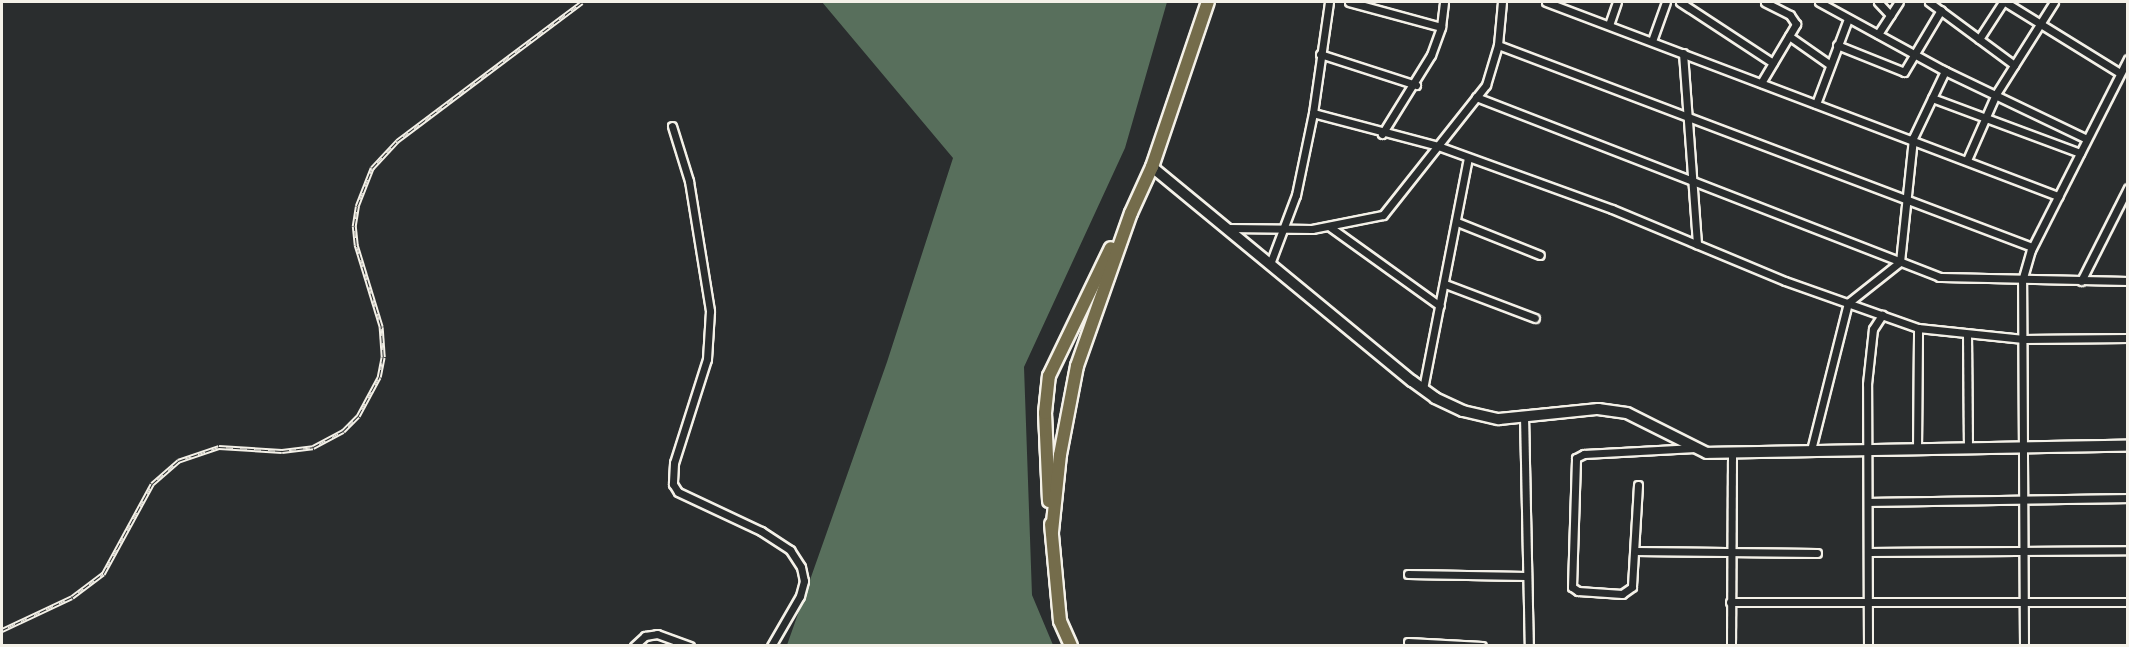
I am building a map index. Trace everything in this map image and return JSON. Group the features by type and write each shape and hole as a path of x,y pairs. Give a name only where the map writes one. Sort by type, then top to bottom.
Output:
{"highway":[{"path":"1071,645 1060,621 1052,532 1045,412 1049,375 1152,167 1208,2"},
{"path":"1052,532 1060,455 1077,366 1131,213"}],"main road":[{"path":"1152,167 1423,388 1463,411 1499,419 1598,409 1627,413 1707,453 2127,446"}],"street":[{"path":"1270,264 1296,195 1313,113 1329,2"},
{"path":"1349,2 1441,27"},
{"path":"1382,134 1416,85 1441,27 1444,2"},
{"path":"1226,228 1283,229 1330,226 1383,215 1486,85 1498,45 1502,2"},
{"path":"1546,2 1816,104 1913,138 2058,196"},
{"path":"1609,25 1617,2"},
{"path":"1652,41 1666,2"},
{"path":"1680,2 1773,63"},
{"path":"1761,83 1789,36 1795,19 1765,2"},
{"path":"1778,9 1782,2"},
{"path":"1819,2 1945,71 2087,139"},
{"path":"1878,2 1890,15"},
{"path":"1878,34 1899,2"},
{"path":"1929,2 2014,65"},
{"path":"1979,39 2004,2 2120,72"},
{"path":"1966,159 1996,94 2054,2"},
{"path":"1837,45 1902,72 1917,55 1941,10"},
{"path":"1816,104 1829,64 1848,19"},
{"path":"1789,36 1829,64"},
{"path":"1498,45 2032,247"},
{"path":"1683,53 1696,244"},
{"path":"1320,54 1416,85"},
{"path":"2024,645 2022,551 2026,501 2022,281 2032,247 2127,58"},
{"path":"1811,450 1848,303 1900,262 1913,138 1945,71"},
{"path":"1476,97 1692,179 1939,277 2022,281 2127,281"},
{"path":"1932,98 1986,115 2080,153"},
{"path":"1313,113 1382,134 1438,146 1612,209 1696,244 1918,328 2023,339 2127,338"},
{"path":"672,126 689,181 710,311 707,359 674,463 673,484 688,497 761,531 790,550 801,567 804,581 800,596 771,645"},
{"path":"1423,388 1468,158"},
{"path":"2082,281 2127,188"},
{"path":"1457,222 1539,255"},
{"path":"1330,226 1440,306"},
{"path":"1445,284 1535,318"},
{"path":"1868,645 1866,603 1869,361 1873,329 1882,315"},
{"path":"1917,450 1918,328"},
{"path":"1967,334 1968,448"},
{"path":"1524,415 1526,576 1530,645"},
{"path":"1638,485 1632,587 1627,592 1578,591 1572,586 1576,458 1584,454 1695,448"},
{"path":"1731,645 1729,553 1732,453"},
{"path":"1869,502 2127,498"},
{"path":"1868,552 2127,550"},
{"path":"1635,551 1817,553"},
{"path":"1408,574 1526,576"},
{"path":"1730,602 2127,602"},
{"path":"634,645 645,636 657,634 690,645"},
{"path":"1408,642 1482,645"}],"green space":[{"path":"822,2 1167,2 1125,148 1024,367 1032,595 1053,645 787,645 887,362 953,158"}],"railway":[{"path":"2,630 72,597 103,574 152,484 178,461 219,447 282,451 313,447 343,431 358,416 379,377 383,357 381,327 356,245 354,226 357,206 372,168 397,141 582,2"}]}
